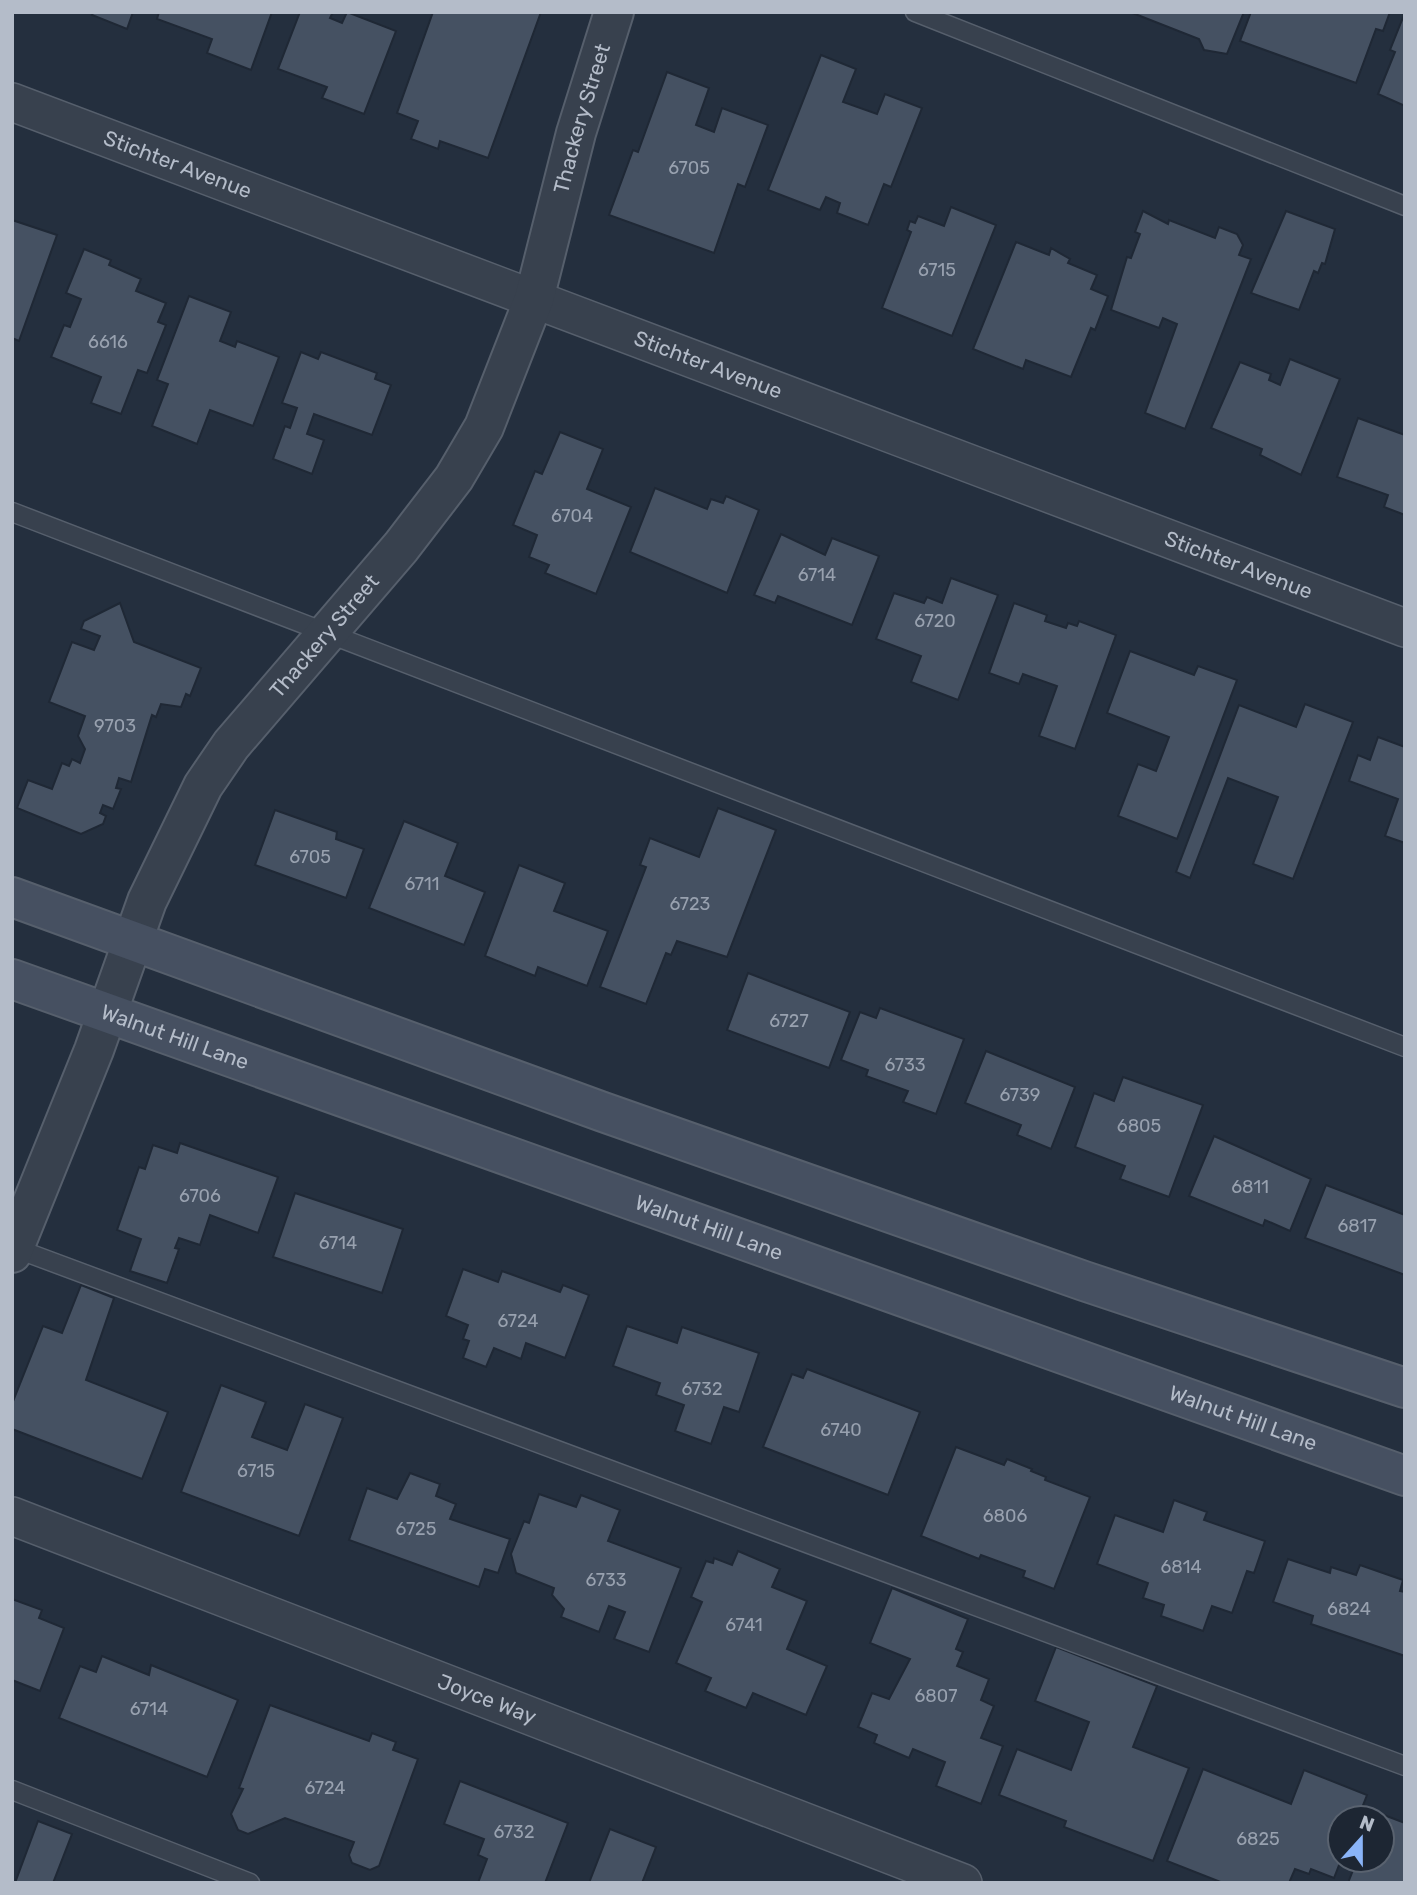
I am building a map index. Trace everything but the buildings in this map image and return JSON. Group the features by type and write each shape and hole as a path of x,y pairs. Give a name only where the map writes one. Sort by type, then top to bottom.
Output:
{"main road":[{"path":"12,897 603,1112 1084,1281 1405,1388"},
{"name":"Walnut Hill Lane","path":"12,979 1405,1476"}],"street":[{"name":"Thackery Street","path":"13,1249 108,1012 147,901 203,786 232,745 401,547 454,478 484,427 534,299 576,133 614,12"},
{"name":"Stichter Avenue","path":"12,102 1405,628"},
{"name":"Joyce Way","path":"12,1516 963,1883"}],"lane":[{"path":"915,12 1405,206"},
{"path":"12,512 1405,1047"},
{"path":"13,1249 1405,1766"},
{"path":"12,1790 250,1883"}]}
